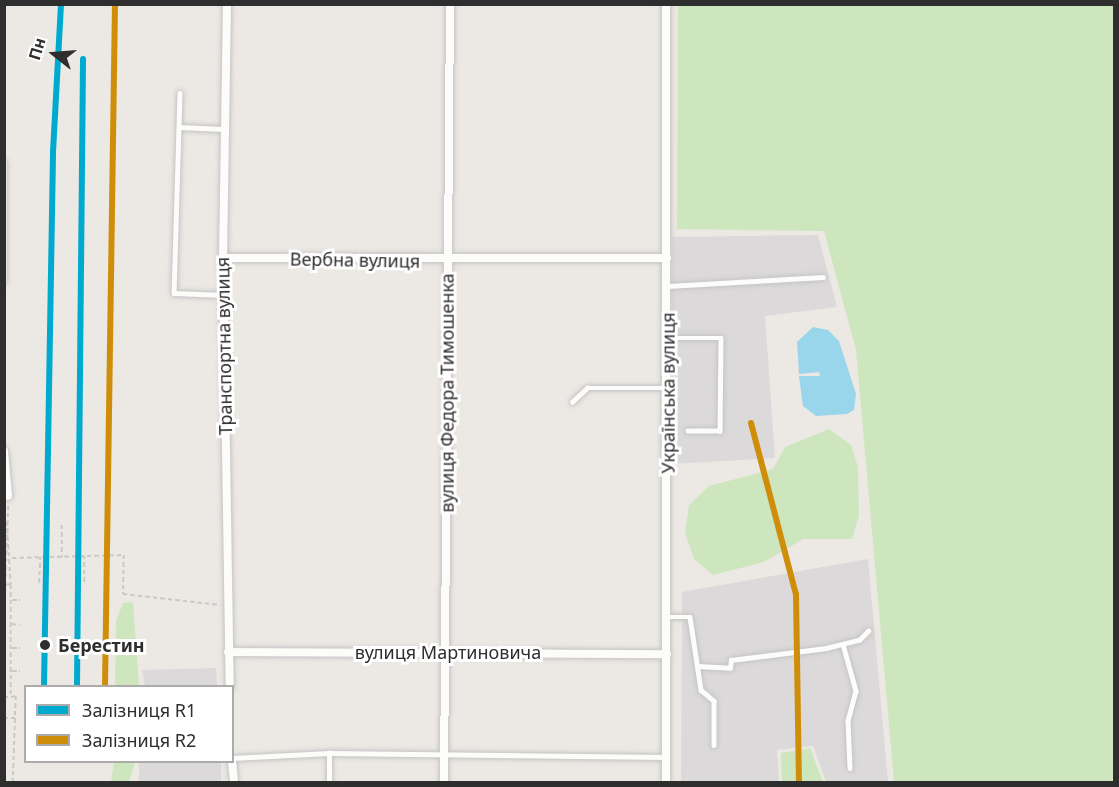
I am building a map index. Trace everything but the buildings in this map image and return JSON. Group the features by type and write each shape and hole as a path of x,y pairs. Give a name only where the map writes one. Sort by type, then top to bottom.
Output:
{"street":[{"name":"Транспортна вулиця","path":"227,4 223,129 223,258 230,685"},
{"name":"вулиця Федора Тимошенка","path":"444,783 450,4"},
{"name":"Українська вулиця","path":"666,4 668,286 666,783"},
{"name":"Вербна вулиця","path":"223,258 447,261 667,258"},
{"path":"4,451 8,496"},
{"name":"вулиця Мартиновича","path":"228,652 446,651 667,654"},
{"path":"232,763 234,783"}],"lane":[{"path":"180,93 174,293 224,296"},
{"path":"179,127 223,129"},
{"path":"4,162 4,281"},
{"path":"668,286 823,277"},
{"path":"668,338 721,339 720,431 688,431"},
{"path":"572,402 587,388 668,388"},
{"path":"668,617 690,617 700,690 714,701 714,745"},
{"path":"697,666 730,668 731,660 843,644 868,631"},
{"path":"843,644 856,690 848,721 850,768"},
{"path":"329,753 329,783"},
{"path":"234,760 329,753 666,757"}],"path":[{"path":"4,611 8,496"},
{"path":"7,522 12,558 11,697"},
{"path":"62,525 62,557"},
{"path":"12,558 124,555 123,594 227,606"},
{"path":"84,556 84,582"},
{"path":"39,583 40,557"},
{"path":"5,585 11,585"},
{"path":"11,600 20,600"},
{"path":"11,624 20,625"},
{"path":"11,648 20,648"},
{"path":"11,671 20,671"},
{"path":"4,697 16,696 13,783"},
{"path":"4,718 16,718"}],"shaded area":[{"path":"818,235 837,307 765,316 775,458 672,464 672,237"},
{"path":"868,559 888,782 826,782 813,746 777,750 779,782 681,782 682,592"},
{"path":"216,668 217,685 145,685 142,670"},
{"path":"139,763 221,763 221,782 139,782"}],"green space":[{"path":"678,5 1114,5 1114,782 894,782 856,350 824,231 677,229"},
{"path":"829,429 851,445 858,467 859,516 852,539 803,539 764,562 713,575 694,559 685,533 689,505 709,486 773,469 785,447"},
{"path":"133,602 139,685 115,685 116,621 123,603"},
{"path":"810,748 823,782 782,782 781,753"},
{"path":"114,763 135,763 129,782 111,782"}],"water":[{"path":"813,327 828,330 839,341 856,394 854,410 847,414 816,416 803,406 799,376 820,376 819,372 799,374 797,342"}],"rail line":[{"name":"R1","path":"44,685 53,152 61,4"},
{"name":"R2","path":"105,685 115,4"},
{"name":"R1","path":"77,685 83,59"},
{"name":"R2","path":"751,423 796,594 799,782"}],"place":[{"name":"Берестин","path":"45,645"}]}
